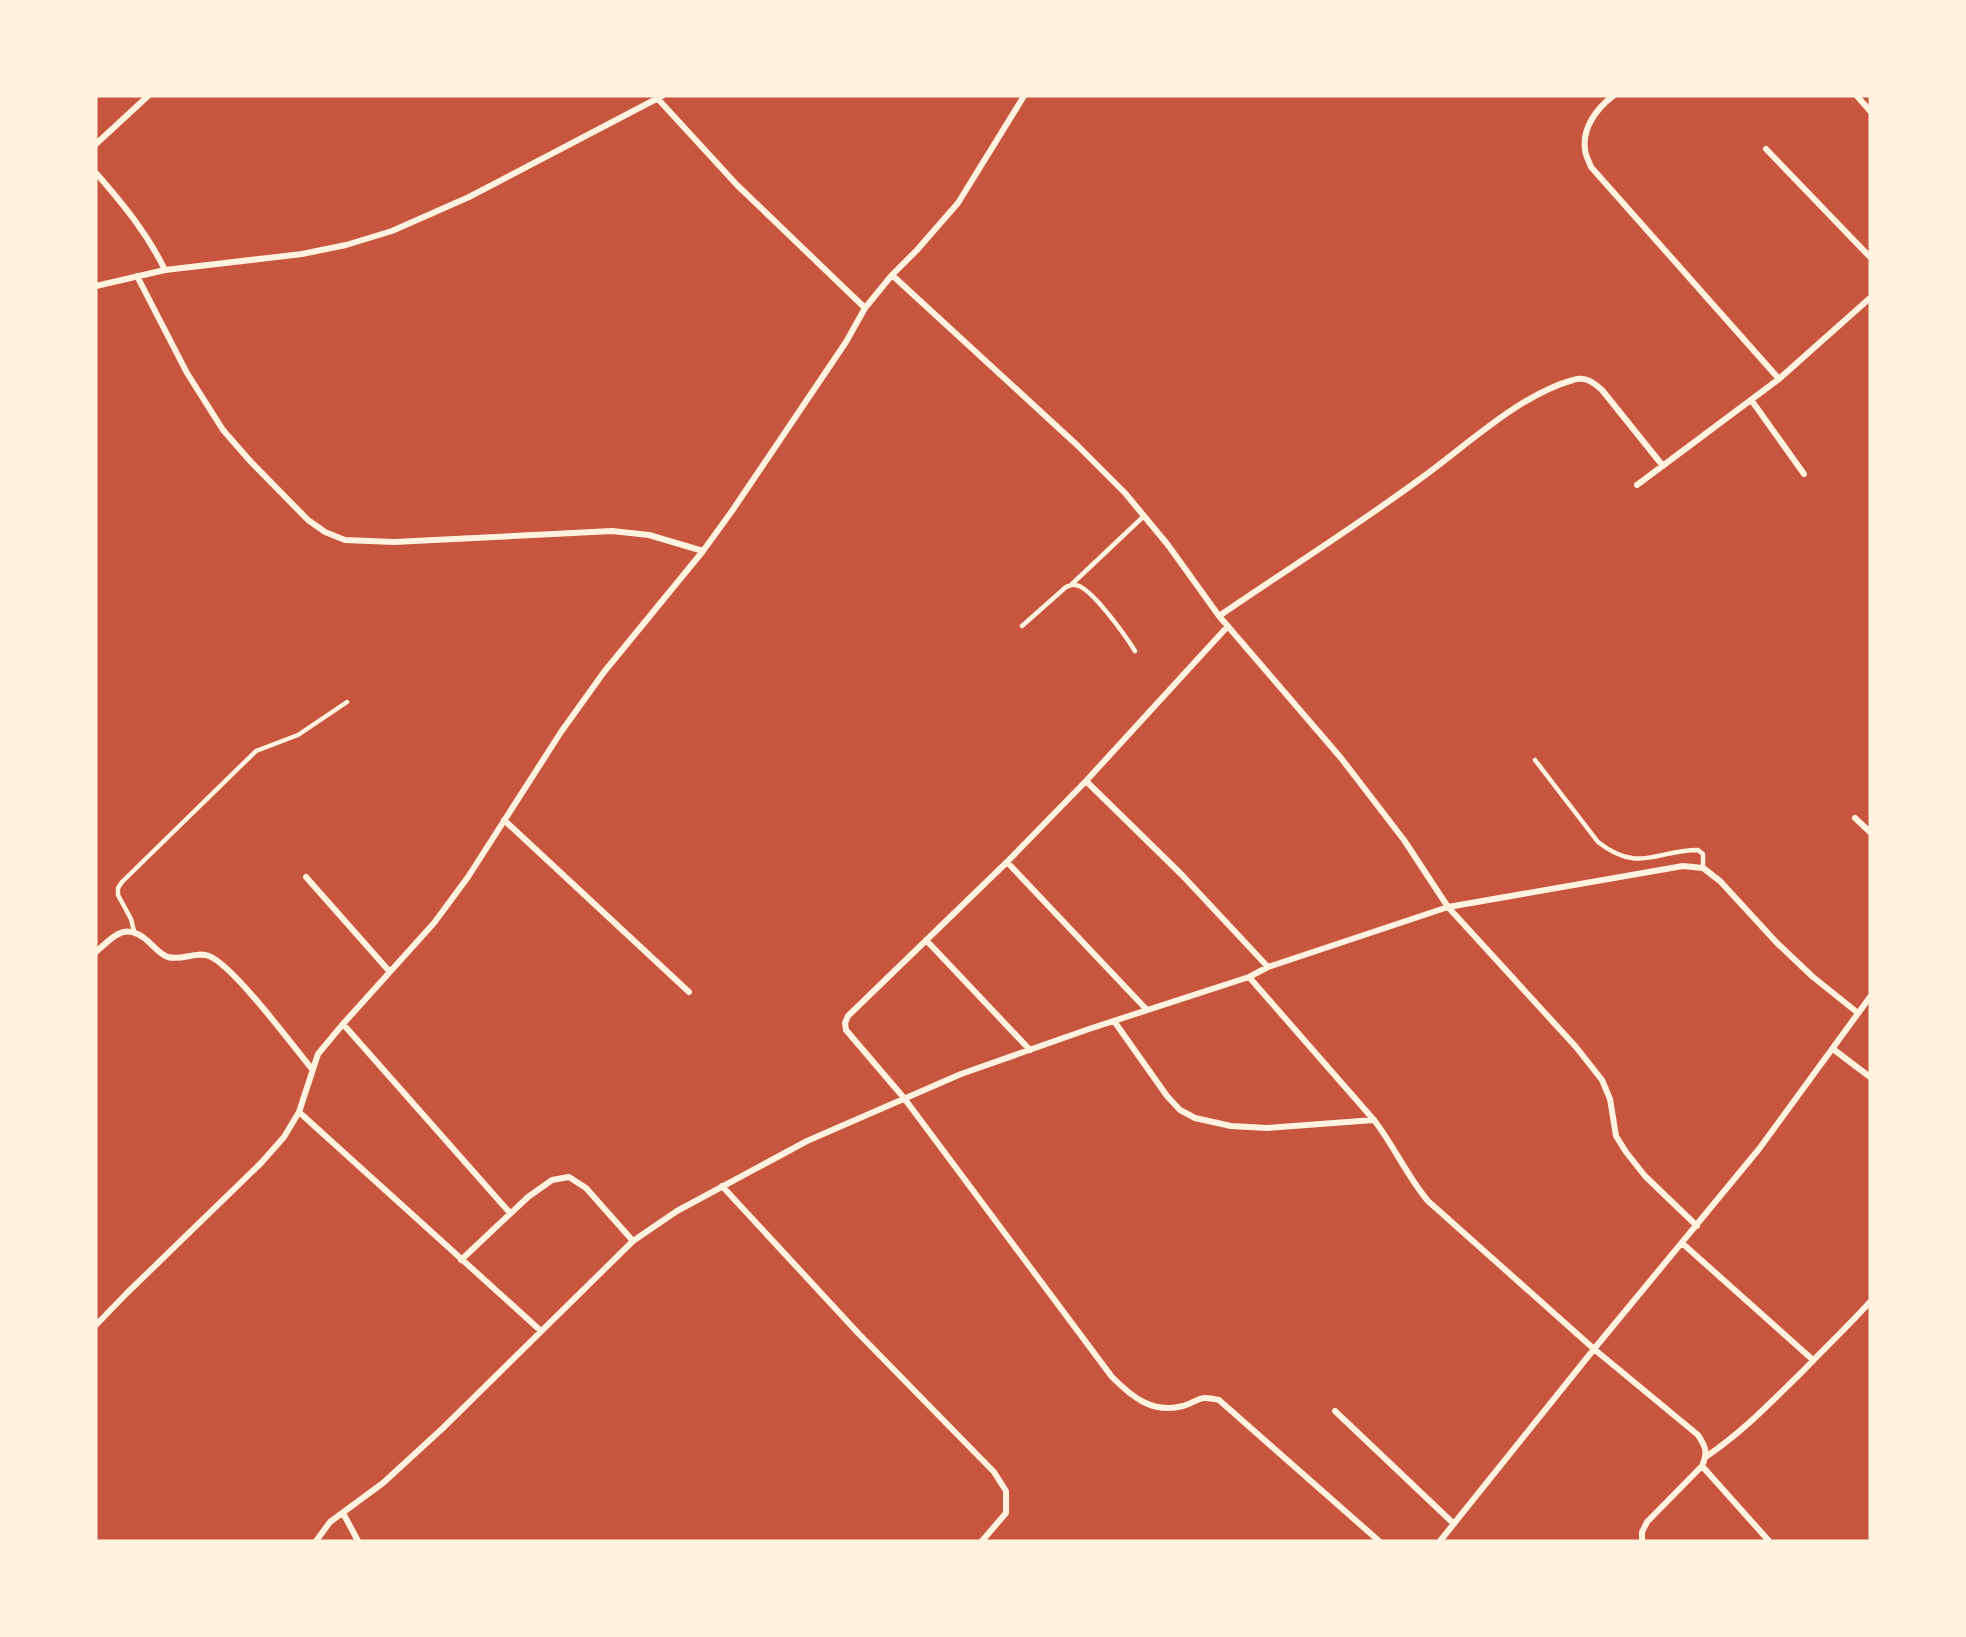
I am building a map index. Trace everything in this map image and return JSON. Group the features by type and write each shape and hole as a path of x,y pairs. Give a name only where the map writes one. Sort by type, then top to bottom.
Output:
{"street":[{"path":"96,144 148,96"},
{"path":"96,1325 261,1163 284,1137 299,1112 318,1054 434,923 468,877 561,732 604,672 703,551 828,369 865,308 958,203 1024,96"},
{"path":"1613,96 1594,115 1587,129 1584,148 1590,167 1779,379"},
{"path":"1857,96 1870,111"},
{"path":"96,285 165,270 302,254 346,245 392,231 469,197 660,97 737,185 865,308"},
{"path":"1766,149 1869,255"},
{"path":"96,172 152,242 165,270"},
{"path":"892,275 1077,445 1125,493 1228,626 1341,758 1404,840 1448,907 1576,1047 1602,1080 1610,1099 1616,1136 1626,1152 1646,1176 1697,1226"},
{"path":"137,276 187,373 223,430 308,520 325,532 345,540 394,542 612,531 649,535 703,551"},
{"path":"1637,485 1779,379 1870,298"},
{"path":"1220,616 1418,481 1514,409 1574,379 1593,382 1602,390 1663,466"},
{"path":"1752,400 1804,474"},
{"path":"1228,626 1086,781 1007,862 848,1016 845,1023 846,1030 904,1098 1112,1377 1135,1399 1162,1408 1183,1406 1204,1397 1219,1400 1379,1541"},
{"path":"1086,781 1182,875 1268,967"},
{"path":"1855,818 1870,832"},
{"path":"504,820 688,992"},
{"path":"1007,862 1147,1010"},
{"path":"316,1541 330,1522 383,1483 493,1380 633,1241 677,1211 807,1142 961,1074 1249,977 1268,967 1448,907 1683,866 1703,868 1720,881 1791,957 1858,1013"},
{"path":"306,877 390,972"},
{"path":"96,952 112,937 123,931 134,931 168,957 208,955 224,965 312,1069"},
{"path":"926,940 1030,1050"},
{"path":"1249,977 1374,1120 1391,1142 1413,1183 1428,1201 1594,1349 1698,1435 1706,1446 1707,1456"},
{"path":"1440,1541 1759,1149 1870,997"},
{"path":"1114,1021 1167,1096 1180,1110 1195,1118 1231,1126 1267,1128 1374,1120"},
{"path":"343,1024 510,1214"},
{"path":"1833,1049 1870,1077"},
{"path":"299,1112 541,1331"},
{"path":"461,1260 528,1197 552,1180 569,1177 586,1188 633,1241"},
{"path":"722,1186 858,1333 994,1472 1006,1491 1006,1513 982,1541"},
{"path":"1682,1243 1813,1360"},
{"path":"1642,1541 1642,1532 1647,1522 1702,1466 1707,1456 1759,1415 1870,1302"},
{"path":"1335,1411 1454,1524"},
{"path":"1702,1466 1769,1541"},
{"path":"343,1513 358,1541"}],"lane":[{"path":"1071,586 1144,516"},
{"path":"1023,626 1066,587 1075,585 1084,588 1108,613 1135,651"},
{"path":"134,931 131,919 118,895 118,888 122,882 250,755 266,746 298,735 347,702"},
{"path":"1535,760 1599,842 1612,853 1625,858 1643,860 1698,850 1703,854 1703,868"}]}
